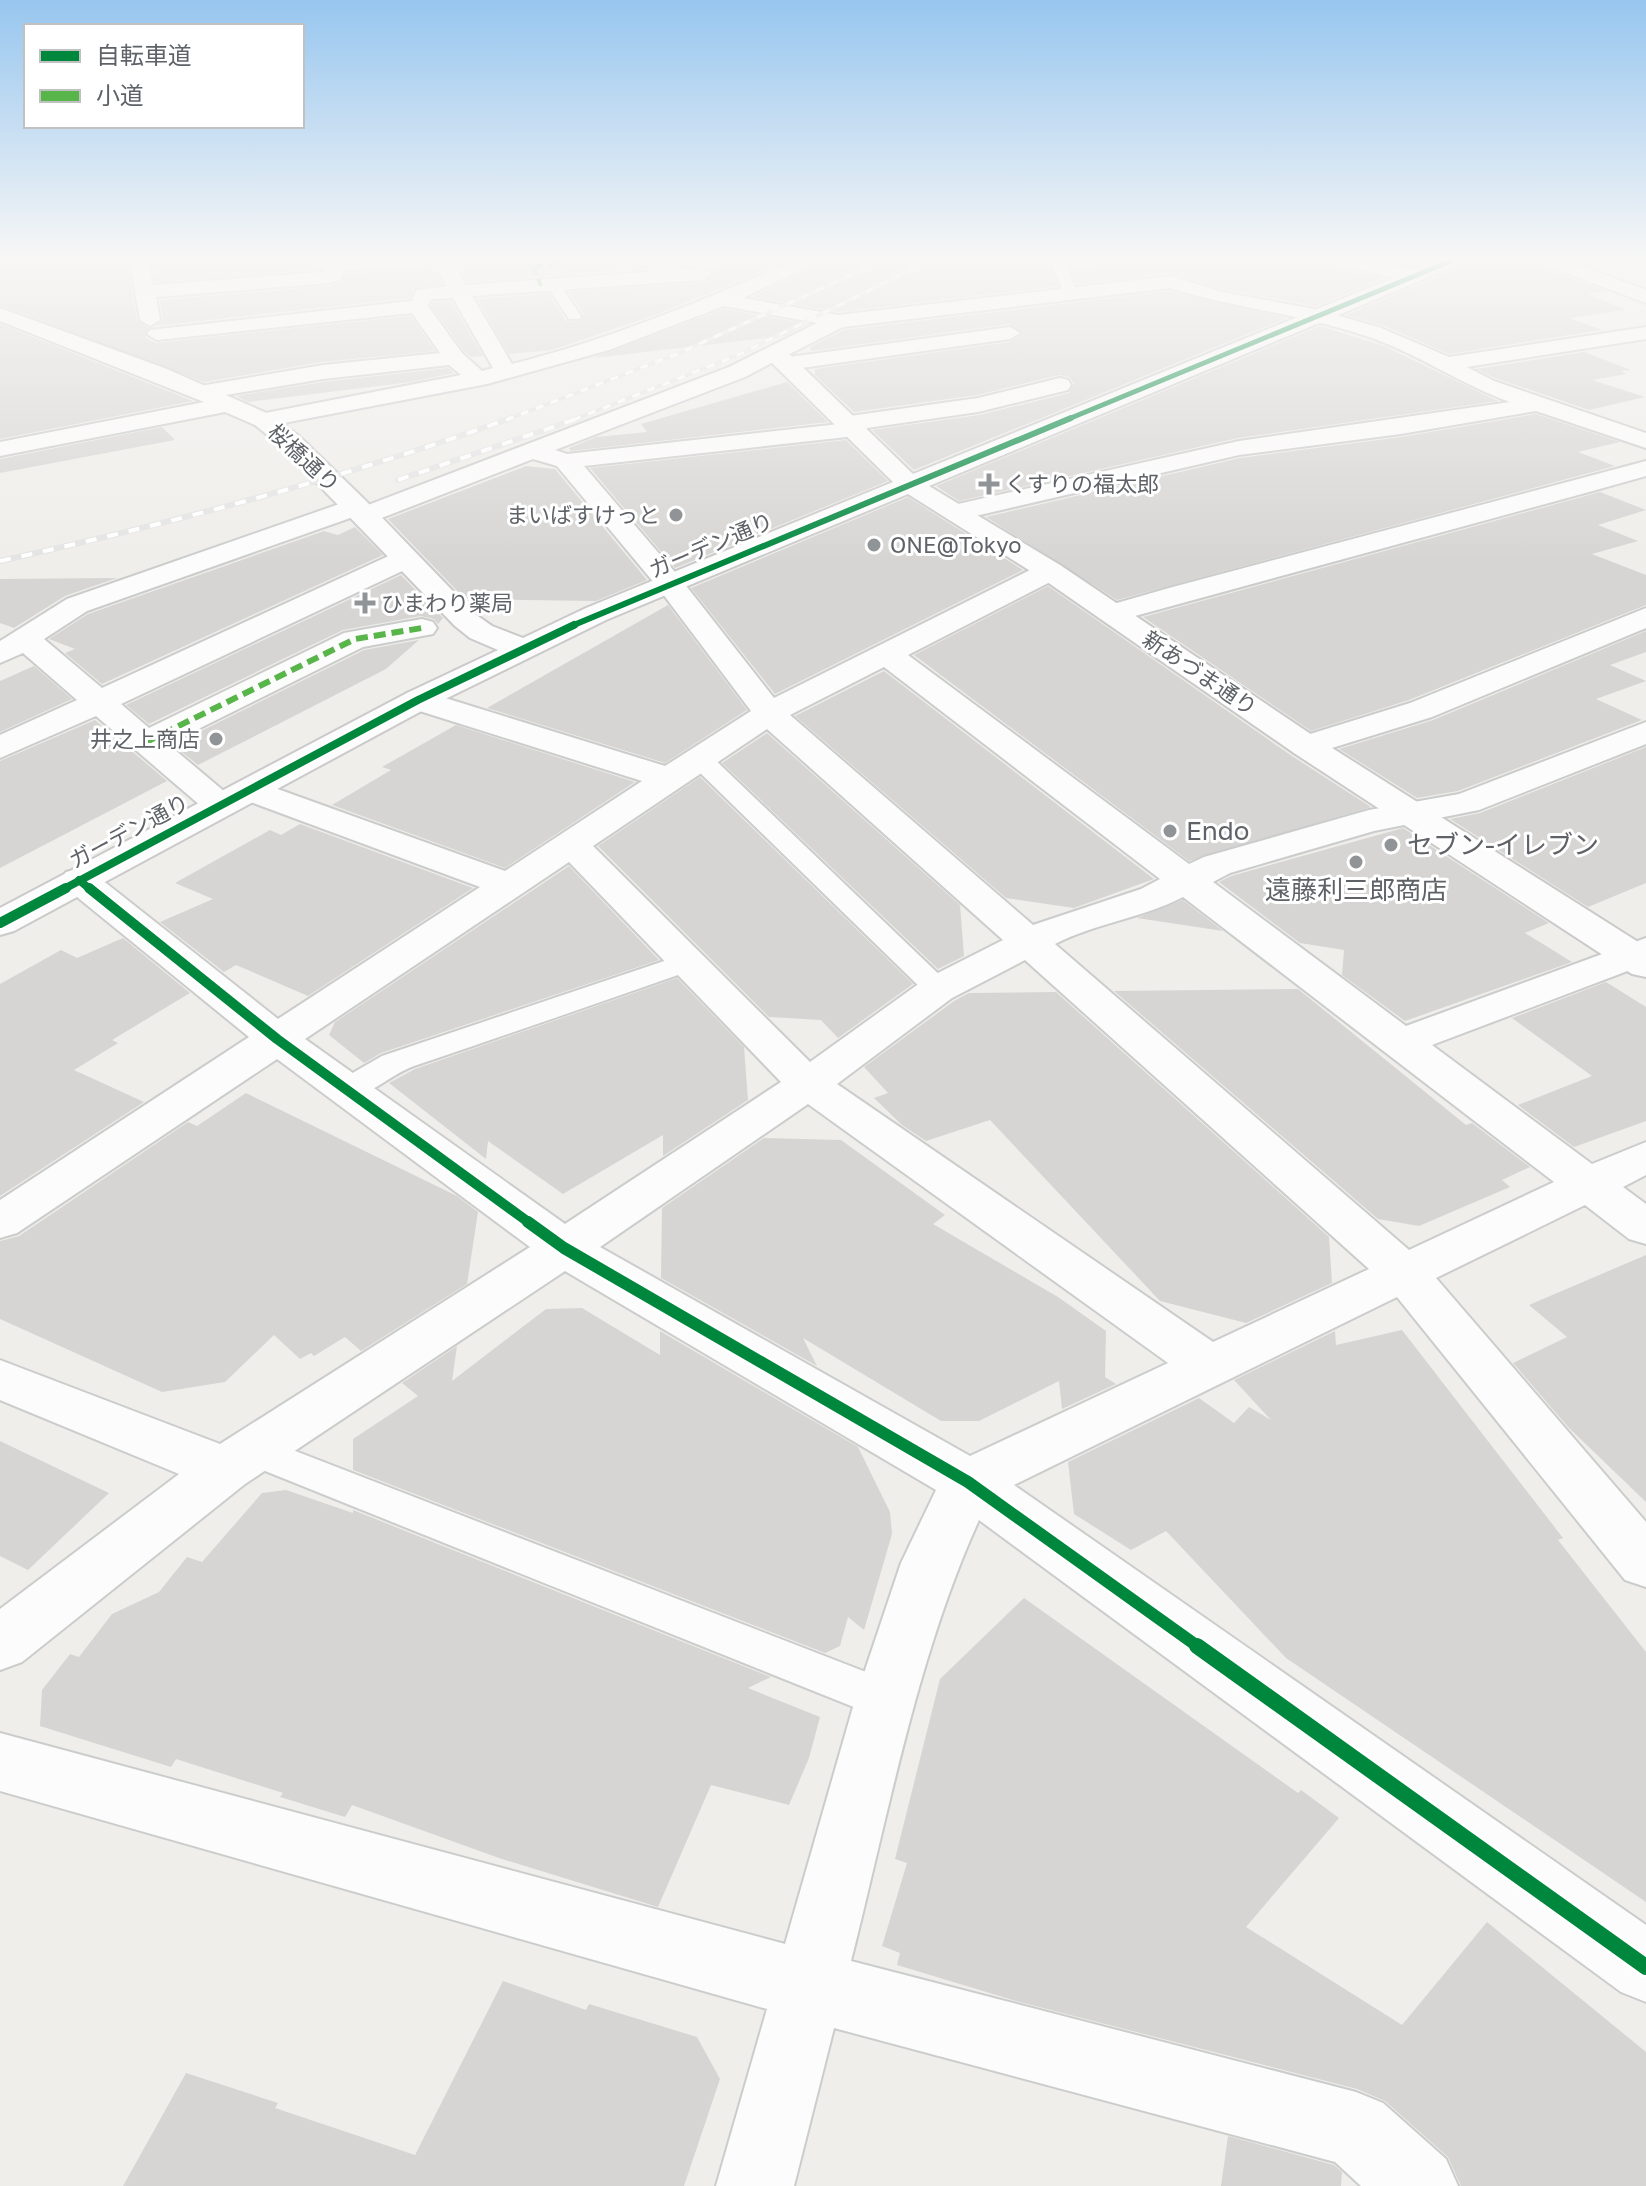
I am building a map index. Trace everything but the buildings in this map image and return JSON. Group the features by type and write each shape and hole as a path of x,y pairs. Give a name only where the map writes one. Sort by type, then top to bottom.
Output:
{"street":[{"name":"桜橋通り","path":"144,358 209,376 229,404 263,420 290,441 481,632 521,648"},
{"path":"159,358 160,363"},
{"path":"209,376 314,358"},
{"path":"454,358 479,379"},
{"path":"209,376 309,374 454,358"},
{"path":"498,358 506,372"},
{"path":"263,420 479,379 557,358"},
{"path":"509,885 235,798 146,742 100,703 12,647 77,605 361,511 782,358"},
{"name":"新あづま通り","path":"782,358 910,485 1050,571 1306,746 1642,957"},
{"name":"ガーデン通り","path":"0,923 521,648 1217,358"},
{"path":"1432,358 1486,386 1537,405 1639,434"},
{"path":"1444,364 1483,358"},
{"path":"531,451 566,461 853,426 978,405 1060,385"},
{"path":"0,449 229,404"},
{"path":"958,512 1239,448 1537,405"},
{"path":"566,461 670,584 769,713 1404,1273 1646,1563"},
{"path":"1113,613 1248,573 1509,508 1646,468"},
{"path":"0,748 405,559"},
{"path":"0,1222 769,713 1050,571"},
{"path":"1306,746 1421,710 1646,617"},
{"path":"146,742 355,639 422,628"},
{"path":"887,654 1646,1228"},
{"path":"418,700 685,769"},
{"path":"0,1644 240,1459 564,1248 808,1084 938,989 1060,926 1154,897 1217,865 1369,821 1467,803 1646,732"},
{"path":"571,844 808,1084 1209,1366"},
{"path":"79,880 277,1039 564,1248 968,1482 1646,1967"},
{"path":"1399,1043 1642,957"},
{"path":"755,2186 886,1700 930,1563 968,1482 1646,1157"},
{"path":"0,1379 240,1459"},
{"path":"0,1762 811,1986 1356,2130 1419,2186"}],"lane":[{"path":"685,769 938,989"},
{"path":"348,1089 393,1063 688,962"},
{"path":"240,1459 886,1700"}],"railway":[{"path":"506,420 667,358"},
{"path":"573,420 730,358"},
{"path":"0,561 258,498 511,418"},
{"path":"398,480 579,418"}],"marked path":[{"path":"146,742 355,639 422,628"}],"cycle path":[{"path":"0,923 418,700 596,614 1216,358"},
{"path":"79,880 277,1039 564,1248 968,1482 1646,1967"}],"place":[{"name":"くすりの福太郎","path":"989,484"},
{"name":"まいばすけっと","path":"676,515"},
{"name":"ONE@Tokyo","path":"874,545"},
{"name":"ひまわり薬局","path":"365,603"},
{"name":"井之上商店","path":"216,739"},
{"name":"Endo","path":"1170,831"},
{"name":"セブン-イレブン","path":"1391,845"},
{"name":"遠藤利三郎商店","path":"1356,862"}]}
